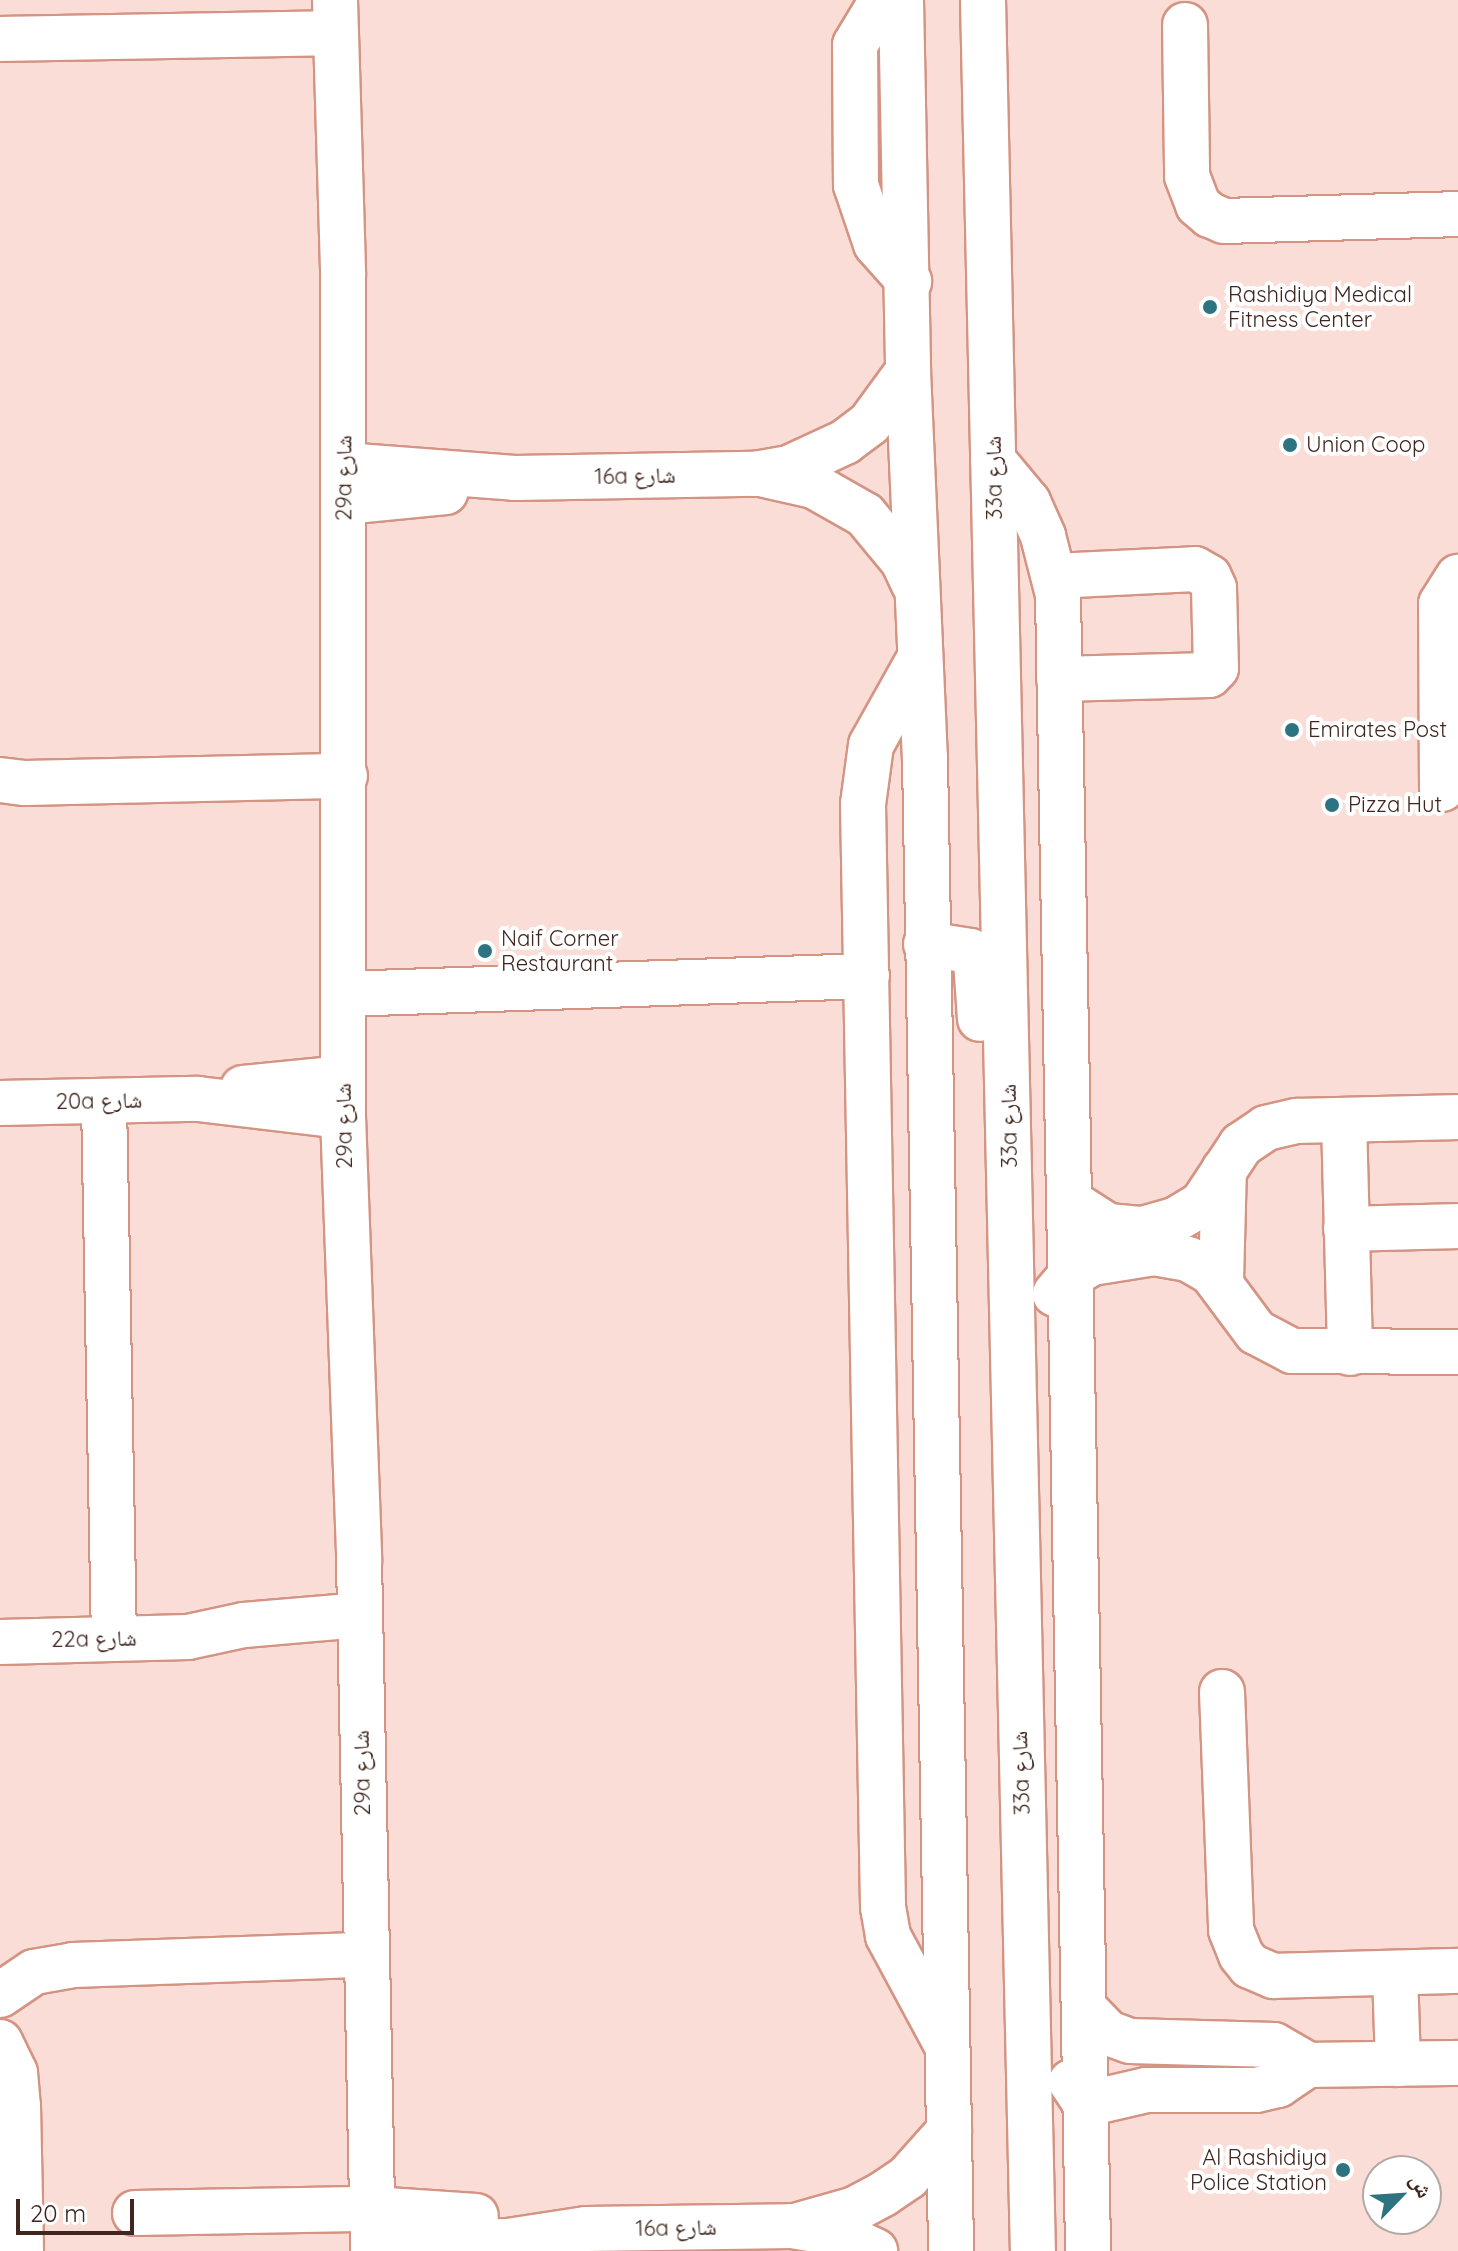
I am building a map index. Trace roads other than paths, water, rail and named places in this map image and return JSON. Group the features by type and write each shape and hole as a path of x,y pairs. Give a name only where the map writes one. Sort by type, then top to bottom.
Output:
{"street":[{"path":"882,0 855,45 856,185 876,244 909,281"},
{"path":"901,0 909,281 908,371 926,944 951,2251"},
{"name":"33a شارع","path":"983,0 1010,1120 1009,1347 1033,2251"},
{"path":"0,39 335,16"},
{"name":"29a شارع","path":"335,16 344,484 343,1097 360,1633 364,1955 372,2235"},
{"path":"1185,25 1187,176 1198,205 1210,215 1224,221 1458,214"},
{"name":"16a شارع","path":"755,474 817,459 845,442 870,423 908,371"},
{"path":"993,460 1028,502 1054,576 1059,679 1088,2251"},
{"name":"16a شارع","path":"344,484 755,474 814,486 865,515 903,561 915,588"},
{"path":"1054,576 1195,569 1209,577 1214,588 1216,668 1209,675 1059,679"},
{"path":"1442,789 1441,604 1458,577"},
{"path":"918,661 879,726 867,761 867,976 884,1919 893,1948 948,2048"},
{"path":"0,780 25,783 345,776"},
{"path":"926,944 961,946 976,960 986,1085 998,1111 1010,1120"},
{"path":"344,994 867,976"},
{"name":"20a شارع","path":"0,1103 198,1099 271,1083 343,1097"},
{"path":"104,1101 114,1639"},
{"path":"1069,1201 1108,1226 1143,1229 1189,1213 1215,1188 1241,1145 1266,1128 1344,1120 1458,1117"},
{"path":"1344,1120 1350,1353"},
{"path":"1221,1281 1224,1170"},
{"path":"874,1303 930,1216"},
{"path":"1346,1229 1458,1226"},
{"path":"1009,1347 1070,1276 1108,1257 1154,1253 1198,1263 1221,1281 1242,1316 1273,1344 1311,1354 1458,1352"},
{"name":"22a شارع","path":"0,1642 188,1637 244,1625 360,1633"},
{"path":"1222,1692 1231,1930 1241,1955 1250,1966 1274,1976 1458,1971"},
{"path":"0,1995 34,1972 73,1965 364,1955"},
{"path":"1395,1973 1398,2064"},
{"path":"1084,2008 1108,2033 1130,2041 1274,2045 1308,2065 1458,2063"},
{"path":"1029,2021 1086,2104"},
{"path":"0,2042 15,2073 21,2251"},
{"path":"1086,2104 1146,2090 1256,2090 1278,2085 1308,2065"},
{"name":"16a شارع","path":"135,2213 372,2235 508,2218 580,2237 792,2226 824,2220 883,2194 908,2177 949,2131"},
{"name":"16a شارع","path":"792,2226 839,2234 875,2251"}],"place":[{"name":"Rashidiya Medical Fitness Center","path":"1210,307"},
{"name":"Union Coop","path":"1290,445"},
{"name":"Emirates Post","path":"1292,730"},
{"name":"Pizza Hut","path":"1332,805"},
{"name":"Naif Corner Restaurant","path":"485,951"},
{"name":"Al Rashidiya Police Station","path":"1343,2170"}]}
